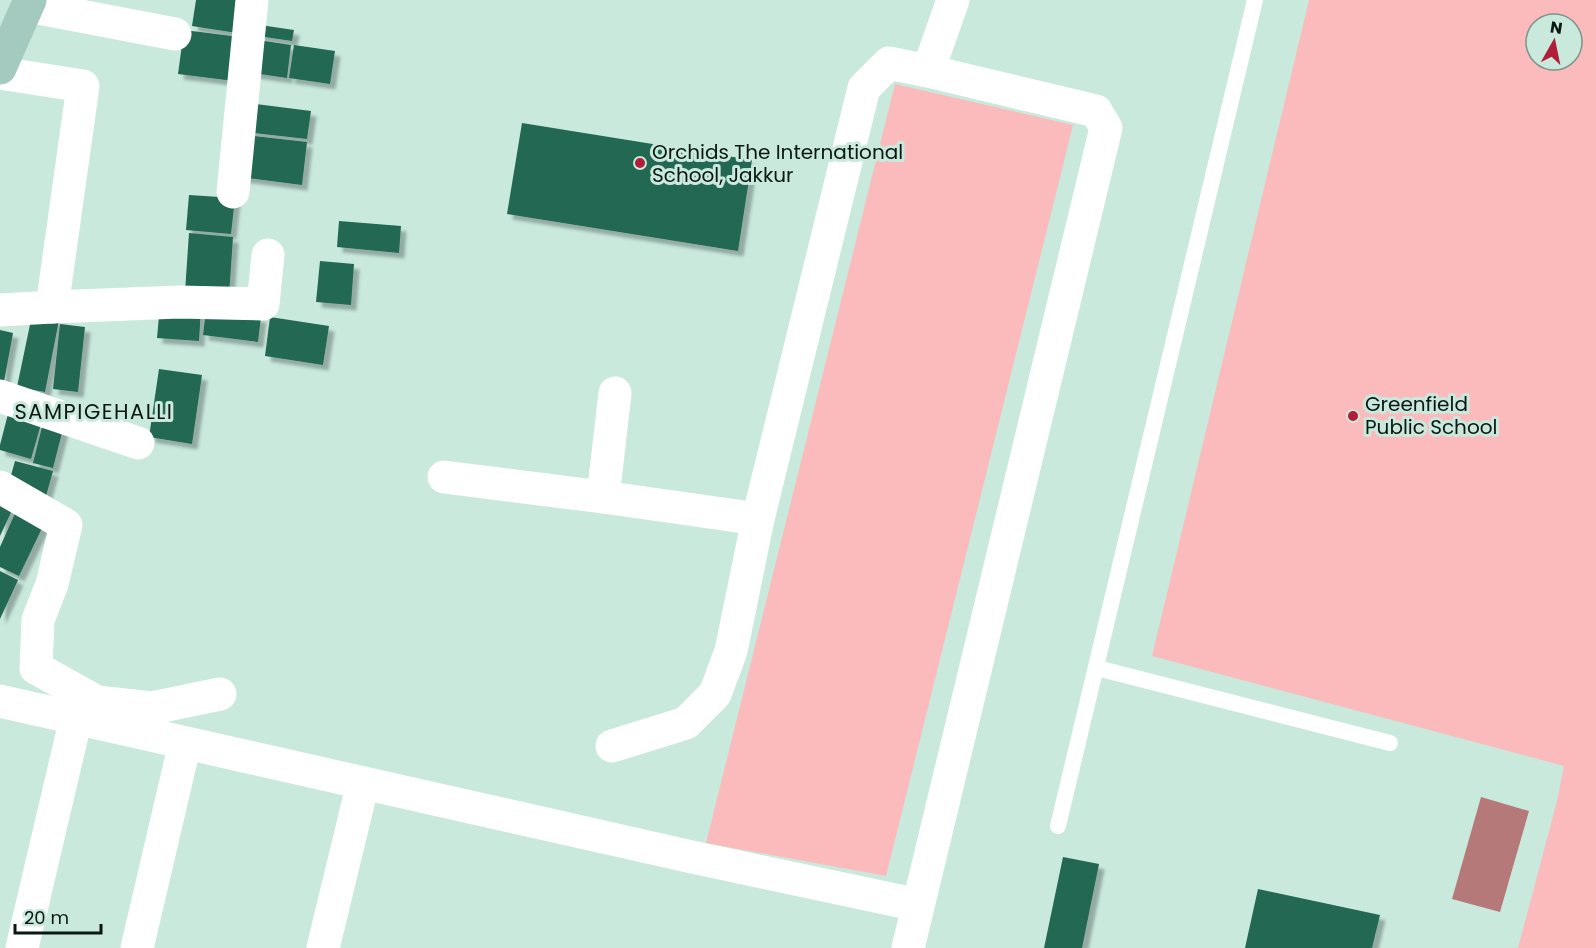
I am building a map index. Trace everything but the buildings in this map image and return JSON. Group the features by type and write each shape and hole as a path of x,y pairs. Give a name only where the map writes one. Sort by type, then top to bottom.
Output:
{"street":[{"path":"233,192 252,0"},
{"path":"928,71 953,0"},
{"path":"0,68 29,3 175,34"},
{"path":"612,746 686,723 715,694 731,651 758,519 864,88 890,63 1096,111 1106,128 908,948"},
{"path":"0,73 83,86 52,307"},
{"path":"0,310 179,302 262,304 268,255"},
{"path":"603,497 615,393"},
{"path":"0,396 138,443"},
{"path":"444,477 758,519"},
{"path":"0,487 66,525 52,584 38,620 36,668 97,702 152,708 220,694"},
{"path":"0,701 692,857 918,905"},
{"path":"22,948 76,718"},
{"path":"137,948 185,743"},
{"path":"323,948 363,783"}],"lane":[{"path":"1058,826 1255,0"},
{"path":"1096,668 1390,743"}],"shaded area":[{"path":"1309,0 1596,0 1596,948 1518,948 1564,766 1152,656"},
{"path":"895,84 1073,125 886,876 706,843"},
{"path":"1481,797 1529,811 1500,912 1452,899"}],"place":[{"name":"Orchids The International School, Jakkur","path":"640,163"},
{"name":"Greenfield Public School","path":"1353,416"}],"district":[{"name":"SAMPIGEHALLI","path":"94,411"}]}
